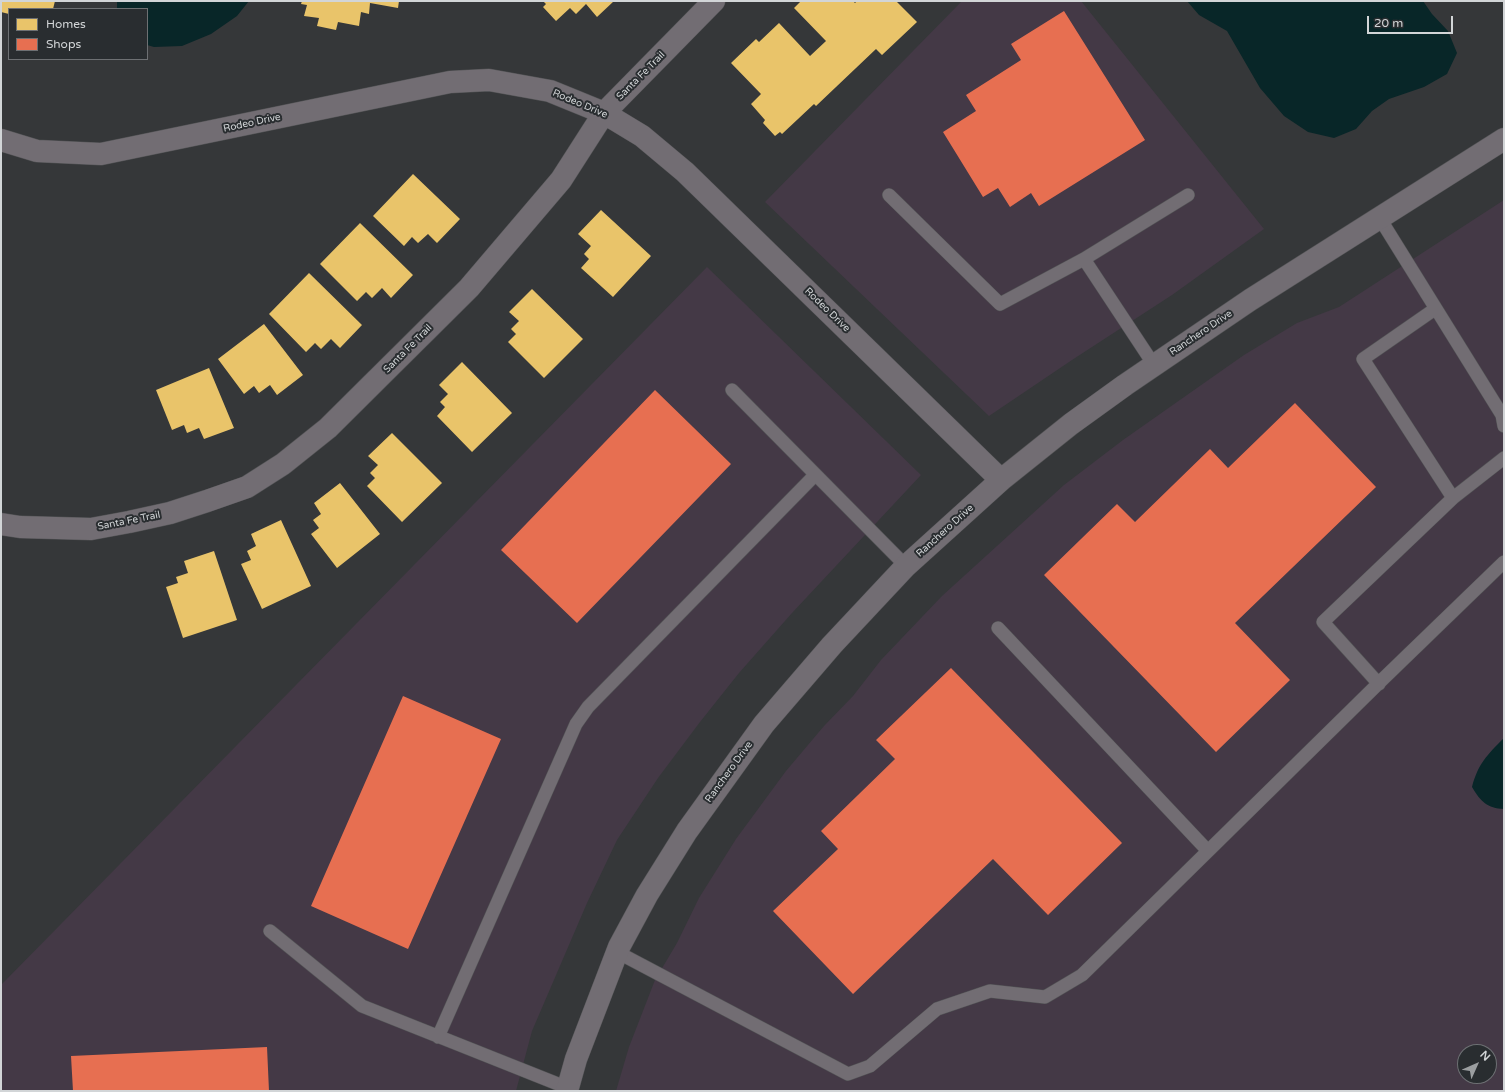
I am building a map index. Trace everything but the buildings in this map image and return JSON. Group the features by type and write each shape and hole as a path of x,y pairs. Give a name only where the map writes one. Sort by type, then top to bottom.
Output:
{"street":[{"name":"Santa Fe Trail","path":"1,524 20,527 91,529 129,522 170,513 207,502 247,487 283,464 328,428 469,288 560,180 604,113 714,1"},
{"name":"Rodeo Drive","path":"1,140 37,151 101,154 450,82 489,80 550,91 604,113 642,136 685,172 1001,480"},
{"name":"Ranchero Drive","path":"568,1090 576,1059 617,952 646,895 687,830 764,724 832,645 906,566 1001,480 1071,424 1154,365 1250,300 1504,139"}],"lane":[{"path":"889,195 1000,304 1084,259 1188,194"},
{"path":"1379,217 1502,415 1504,426"},
{"path":"1084,259 1154,365"},
{"path":"1435,309 1363,359 1453,498"},
{"path":"732,390 906,566"},
{"path":"1378,684 1323,622 1453,498 1504,458"},
{"path":"438,1037 576,724 588,707 815,475"},
{"path":"617,952 848,1074 870,1066 938,1009 990,991 1045,997 1082,975 1504,562"},
{"path":"998,628 1208,851"},
{"path":"270,932 362,1006 568,1090"}],"shaded area":[{"path":"962,1 1081,1 1264,229 1172,295 989,416 765,202"},
{"path":"1504,200 1504,1091 616,1091 629,1047 655,980 677,943 699,898 736,839 786,771 824,726 853,696 881,660 942,596 1064,485 1123,440 1244,355 1297,323 1339,307"},
{"path":"707,267 921,475 792,613 739,673 658,778 617,840 587,903 532,1031 516,1091 1,1091 1,985"}],"water":[{"path":"117,1 249,1 237,16 211,34 182,46 154,47 148,45 148,8 117,8"},
{"path":"1187,1 1423,1 1432,14 1448,31 1457,53 1447,74 1424,87 1389,99 1372,111 1356,129 1334,138 1308,132 1284,116 1260,88 1227,31 1199,15"},
{"path":"1504,738 1504,809 1489,806 1478,797 1472,787 1480,766"}]}
